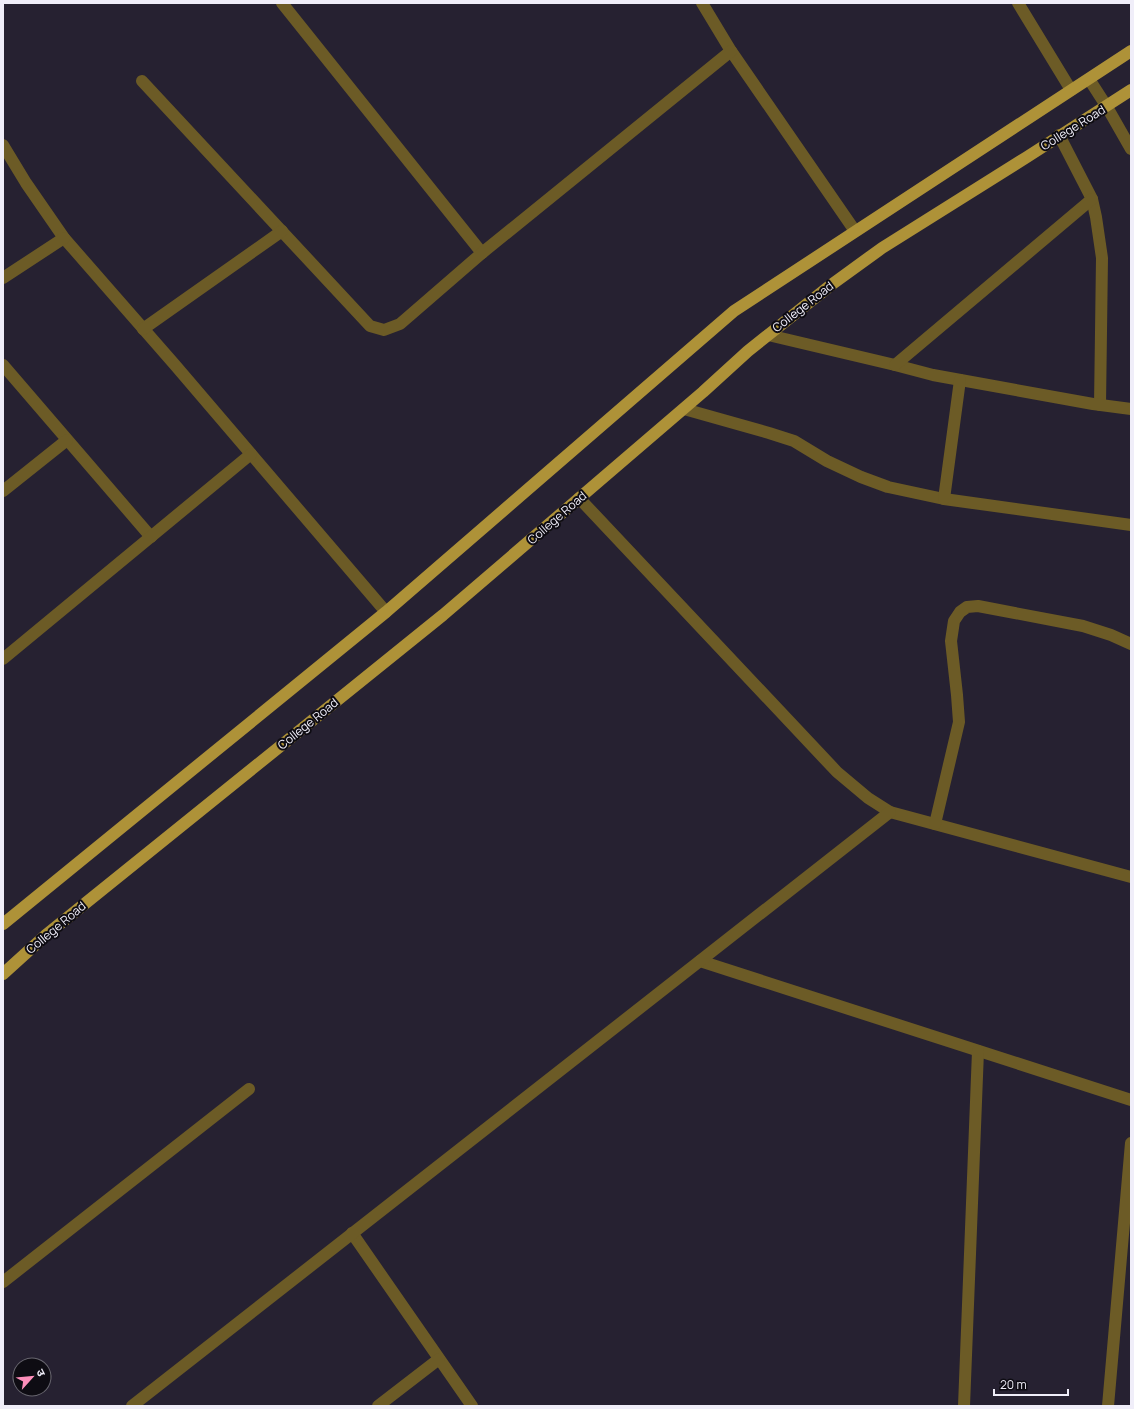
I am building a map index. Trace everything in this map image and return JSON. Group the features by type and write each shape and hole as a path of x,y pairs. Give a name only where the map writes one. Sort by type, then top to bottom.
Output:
{"main road":[{"path":"3,924 386,612 734,311 1131,50"},
{"name":"College Road","path":"3,974 46,935 443,615 684,409 748,351 831,285 882,248 1107,107 1131,90"}],"street":[{"path":"282,3 482,253"},
{"path":"702,3 731,51 856,231"},
{"path":"1018,3 1071,90"},
{"path":"142,81 370,326 384,330 400,324 414,313 482,253 731,51"},
{"path":"1089,79 1131,149"},
{"path":"1059,136 1092,199 1096,217 1102,258 1100,405"},
{"path":"3,145 26,183 64,238 386,612"},
{"path":"895,365 1092,199"},
{"path":"143,329 282,231"},
{"path":"3,278 64,238"},
{"path":"768,335 933,375 1100,405 1131,409"},
{"path":"3,365 151,537"},
{"path":"944,499 960,380"},
{"path":"684,409 794,441 827,461 868,480 888,487 944,499 1131,525"},
{"path":"3,492 67,440"},
{"path":"3,659 251,454"},
{"path":"579,498 837,772 868,798 890,812 1131,877"},
{"path":"935,824 959,722 951,641 954,621 960,612 967,607 978,606 1083,626 1111,634 1131,644"},
{"path":"132,1406 890,812"},
{"path":"700,961 1131,1100"},
{"path":"964,1406 978,1051"},
{"path":"3,1282 249,1089"},
{"path":"1108,1406 1131,1143"},
{"path":"352,1233 472,1406"},
{"path":"378,1406 439,1359"}]}
